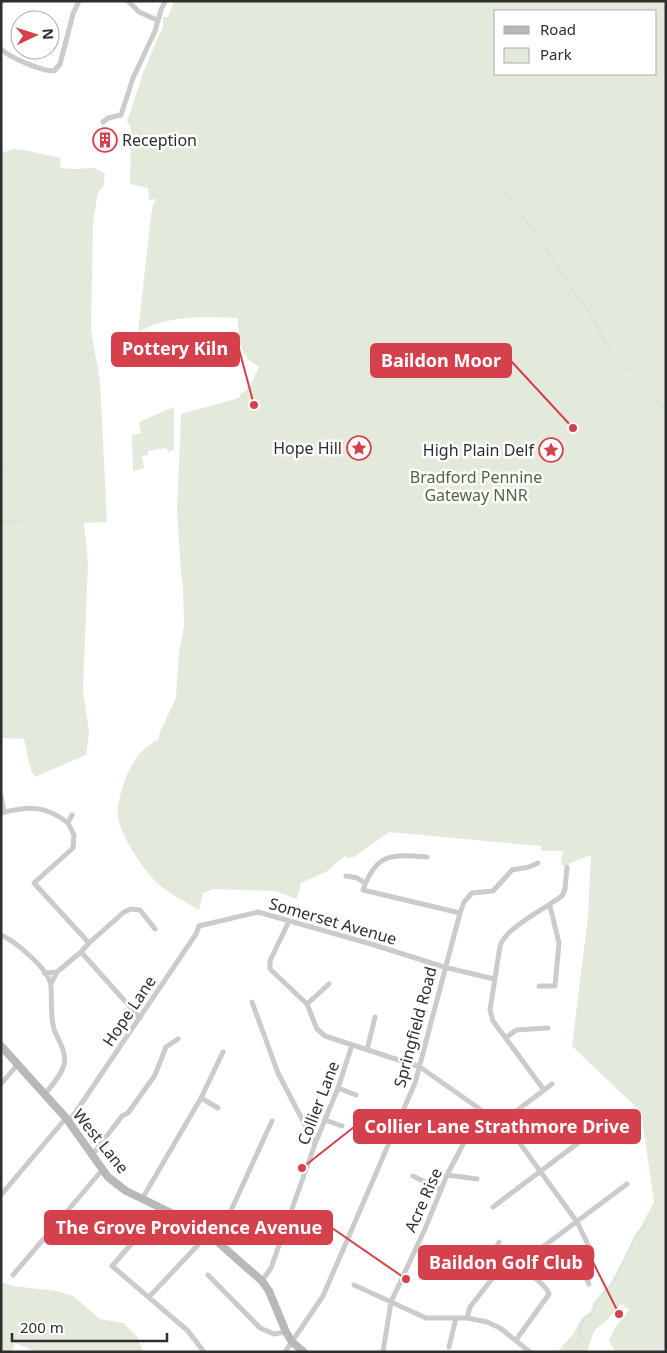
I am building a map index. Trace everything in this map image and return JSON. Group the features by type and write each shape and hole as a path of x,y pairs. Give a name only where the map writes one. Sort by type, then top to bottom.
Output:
{"street":[{"path":"1,49 46,71 54,71 57,69 73,14 79,1"},
{"path":"128,1 139,12 158,20"},
{"path":"103,122 108,118 121,115 133,78 155,31 165,1"},
{"path":"1,796 2,812 33,807 50,812 68,823 74,835 73,848 34,883 89,943"},
{"path":"68,823 72,816"},
{"path":"427,857 402,855 385,859 373,868 363,890 460,913"},
{"name":"Springfield Road","path":"285,1352 323,1296 415,1083 444,967 464,902 470,895 476,892 493,891 509,872 529,867 538,862"},
{"path":"544,1090 493,1021 490,1014 494,979 503,938 562,896 565,889 567,867"},
{"path":"346,876 357,878 365,883"},
{"path":"539,986 555,986 559,943 550,906"},
{"path":"51,984 57,972 124,912 131,909 140,910 155,929"},
{"name":"Somerset Avenue","path":"215,923 254,912 444,967 494,979"},
{"path":"289,921 269,965 272,972 307,1004 317,1028 322,1034 420,1067 512,1131 576,1222 593,1255 584,1276 589,1284"},
{"name":"Hope Lane","path":"1,1194 67,1120 140,1018 196,934 199,926 215,923"},
{"path":"1,935 22,948 51,984 53,1022 65,1057 61,1072 45,1094"},
{"path":"81,952 140,1018"},
{"path":"44,973 57,972"},
{"path":"307,1004 329,984"},
{"path":"252,1002 278,1073 315,1144"},
{"path":"367,1050 374,1016"},
{"path":"506,1038 516,1030 548,1028"},
{"path":"92,1154 122,1116 128,1113 155,1075 166,1047 178,1039"},
{"name":"Collier Lane","path":"262,1281 271,1268 315,1144 338,1088 352,1044"},
{"name":"West Lane","path":"1,1046 67,1120 108,1177 126,1191 188,1221 217,1241 262,1281 278,1309 286,1332 292,1342 304,1352"},
{"path":"142,1199 201,1098 223,1052"},
{"path":"1,1084 18,1064"},
{"path":"502,1125 506,1119 552,1084"},
{"path":"338,1088 356,1095"},
{"path":"201,1098 218,1108"},
{"name":"Acre Rise","path":"382,1352 391,1302 447,1175 481,1110"},
{"path":"324,1120 342,1126"},
{"path":"217,1241 272,1121"},
{"path":"493,1206 602,1125"},
{"path":"13,1275 103,1169"},
{"path":"447,1175 477,1179"},
{"path":"413,1176 441,1190"},
{"path":"524,1269 540,1249 627,1184"},
{"path":"162,1209 112,1266 188,1331 204,1352"},
{"path":"499,1242 496,1249 524,1269 547,1289 549,1294 516,1340"},
{"path":"149,1297 198,1245"},
{"path":"208,1275 260,1328 274,1334 286,1332"},
{"path":"467,1318 470,1306 496,1275"},
{"path":"354,1285 426,1318 467,1318 494,1324 530,1352"},
{"path":"449,1347 456,1318"}],"green space":[{"name":"Bradford Pennine Gateway NNR","path":"174,1 666,1 666,1352 615,1352 609,1341 614,1329 629,1310 621,1304 594,1331 587,1352 557,1352 573,1334 582,1318 591,1311 593,1303 610,1284 654,1202 641,1112 572,1046 588,917 591,855 563,866 561,860 563,851 541,851 541,846 389,832 354,857 347,858 345,856 326,872 301,883 297,899 275,891 214,889 203,893 199,910 157,883 134,853 120,826 118,808 126,777 139,755 147,746 158,740 176,698 179,653 184,625 177,511 181,414 239,398 240,394 250,386 259,367 245,356 239,340 238,318 179,319 157,324 138,332 151,216 156,199 149,200 148,188 130,184 131,128 127,121 145,68 163,26 163,17 168,17"},
{"path":"14,149 60,158 60,167 71,169 93,168 105,174 103,187 98,192 93,223 91,330 100,381 107,522 84,523 88,562 83,690 89,732 86,755 35,777 31,771 24,739 3,738 1,750 1,153"},
{"path":"174,407 174,450 168,452 166,448 148,451 148,455 142,456 144,468 133,471 132,436 141,433 139,422"},
{"path":"1,1282 13,1286 57,1291 73,1296 100,1319 124,1323 137,1337 143,1352 37,1352 15,1343 12,1352 1,1352"}],"waterway":[{"path":"500,185 511,201"},
{"path":"513,204 545,246 568,284 591,315 612,355"},
{"path":"623,366 637,376"},
{"path":"638,377 666,411"},
{"path":"1,471 7,469"},
{"path":"1,522 22,521"},
{"path":"662,1208 666,1206"},
{"path":"570,1352 581,1338 580,1329 584,1319 593,1313 596,1304 604,1292 614,1282 636,1234 658,1212"}],"place":[{"name":"Reception","path":"105,140"},
{"name":"Pottery Kiln","path":"254,405"},
{"name":"Baildon Moor","path":"573,428"},
{"name":"Hope Hill","path":"359,448"},
{"name":"High Plain Delf","path":"551,450"},
{"name":"Collier Lane Strathmore Drive","path":"302,1168"},
{"name":"The Grove Providence Avenue","path":"406,1279"},
{"name":"Baildon Golf Club","path":"619,1314"}]}
